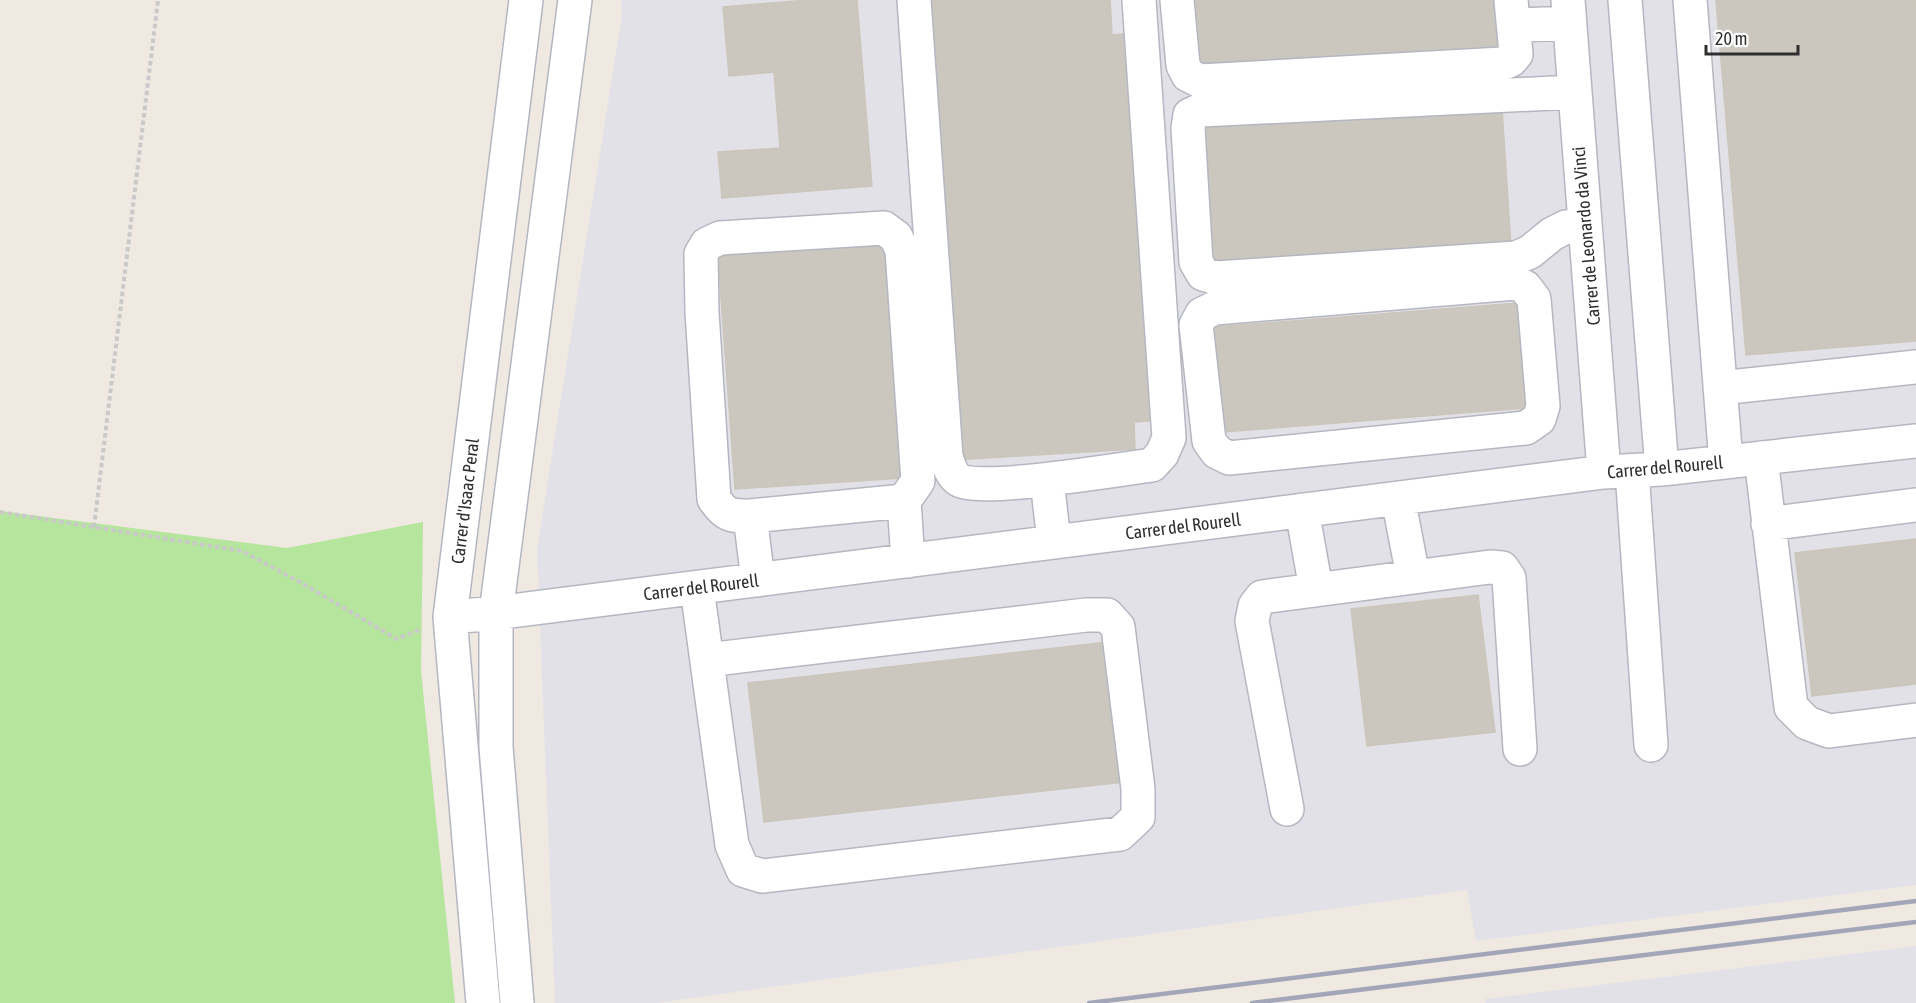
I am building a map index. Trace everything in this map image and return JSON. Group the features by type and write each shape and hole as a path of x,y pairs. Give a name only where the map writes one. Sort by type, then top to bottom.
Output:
{"street":[{"name":"Carrer d'Isaac Peral","path":"483,1003 450,617 526,0"},
{"path":"517,1003 496,747 496,613 575,0"},
{"path":"914,0 946,457 951,471 960,481 979,484 1047,480 1152,465 1162,454 1169,438 1139,0"},
{"path":"1177,0 1183,65 1188,75 1200,81 1502,64 1511,60 1516,54 1513,12 1568,11"},
{"path":"1625,0 1633,471 1651,745"},
{"path":"1690,0 1726,462"},
{"name":"Carrer de Leonardo da Vinci","path":"1568,11 1585,225 1633,471"},
{"path":"1574,92 1201,110 1190,115 1188,128 1196,262 1203,274 1216,278 1516,258 1530,252 1552,234 1566,227 1585,225"},
{"path":"904,501 750,516 733,516 723,512 714,499 702,312 701,254 707,244 720,238 884,228 896,237 902,250 918,481 904,501 908,561"},
{"path":"1515,283 1525,287 1534,299 1543,406 1539,419 1526,428 1496,433 1229,458 1217,452 1209,441 1196,325 1202,314 1215,308 1515,283"},
{"path":"1720,388 1916,367"},
{"path":"1496,433 1502,485"},
{"name":"Carrer del Rourell","path":"450,617 697,588 1502,485 1916,441"},
{"path":"1761,458 1791,707 1807,723 1829,730 1916,720"},
{"path":"1047,480 1053,542"},
{"path":"1398,498 1413,576"},
{"path":"1768,524 1915,505"},
{"path":"1302,510 1316,590"},
{"path":"750,516 758,580"},
{"path":"1287,809 1252,621 1255,606 1262,597 1413,576 1490,567 1502,568 1509,578 1520,748"},
{"path":"697,588 732,846 744,870 762,876 1120,834 1138,817 1138,789 1118,627 1107,615 1086,615 707,660"}],"path":[{"path":"94,527 158,0"},
{"path":"0,512 242,551 397,639 450,617"}],"shaded area":[{"path":"621,0 1916,0 1916,885 1476,941 1467,890 657,1003 555,1003 537,549 622,15"},
{"path":"1916,946 1916,1003 1485,1003 1485,999"}],"green space":[{"path":"0,511 287,548 423,522 421,671 455,1003 0,1003"}],"building":[{"path":"808,0 857,0 872,186 722,198 718,152 780,148 774,72 729,76 723,7"},
{"path":"922,0 1110,0 1112,35 1133,33 1161,420 1134,422 1135,449 954,460"},
{"path":"1190,0 1494,0 1498,50 1195,71"},
{"path":"1716,0 1916,0 1916,341 1746,355"},
{"path":"1502,109 1511,247 1207,265 1198,128"},
{"path":"886,244 903,478 735,489 718,256"},
{"path":"1518,303 1526,408 1224,432 1215,327"},
{"path":"1916,539 1916,684 1812,696 1795,553"},
{"path":"1478,595 1495,732 1367,746 1351,609"},
{"path":"1107,642 1124,782 764,822 748,683"}],"railway":[{"path":"1089,1003 1916,901"},
{"path":"1252,1003 1916,922"}]}
